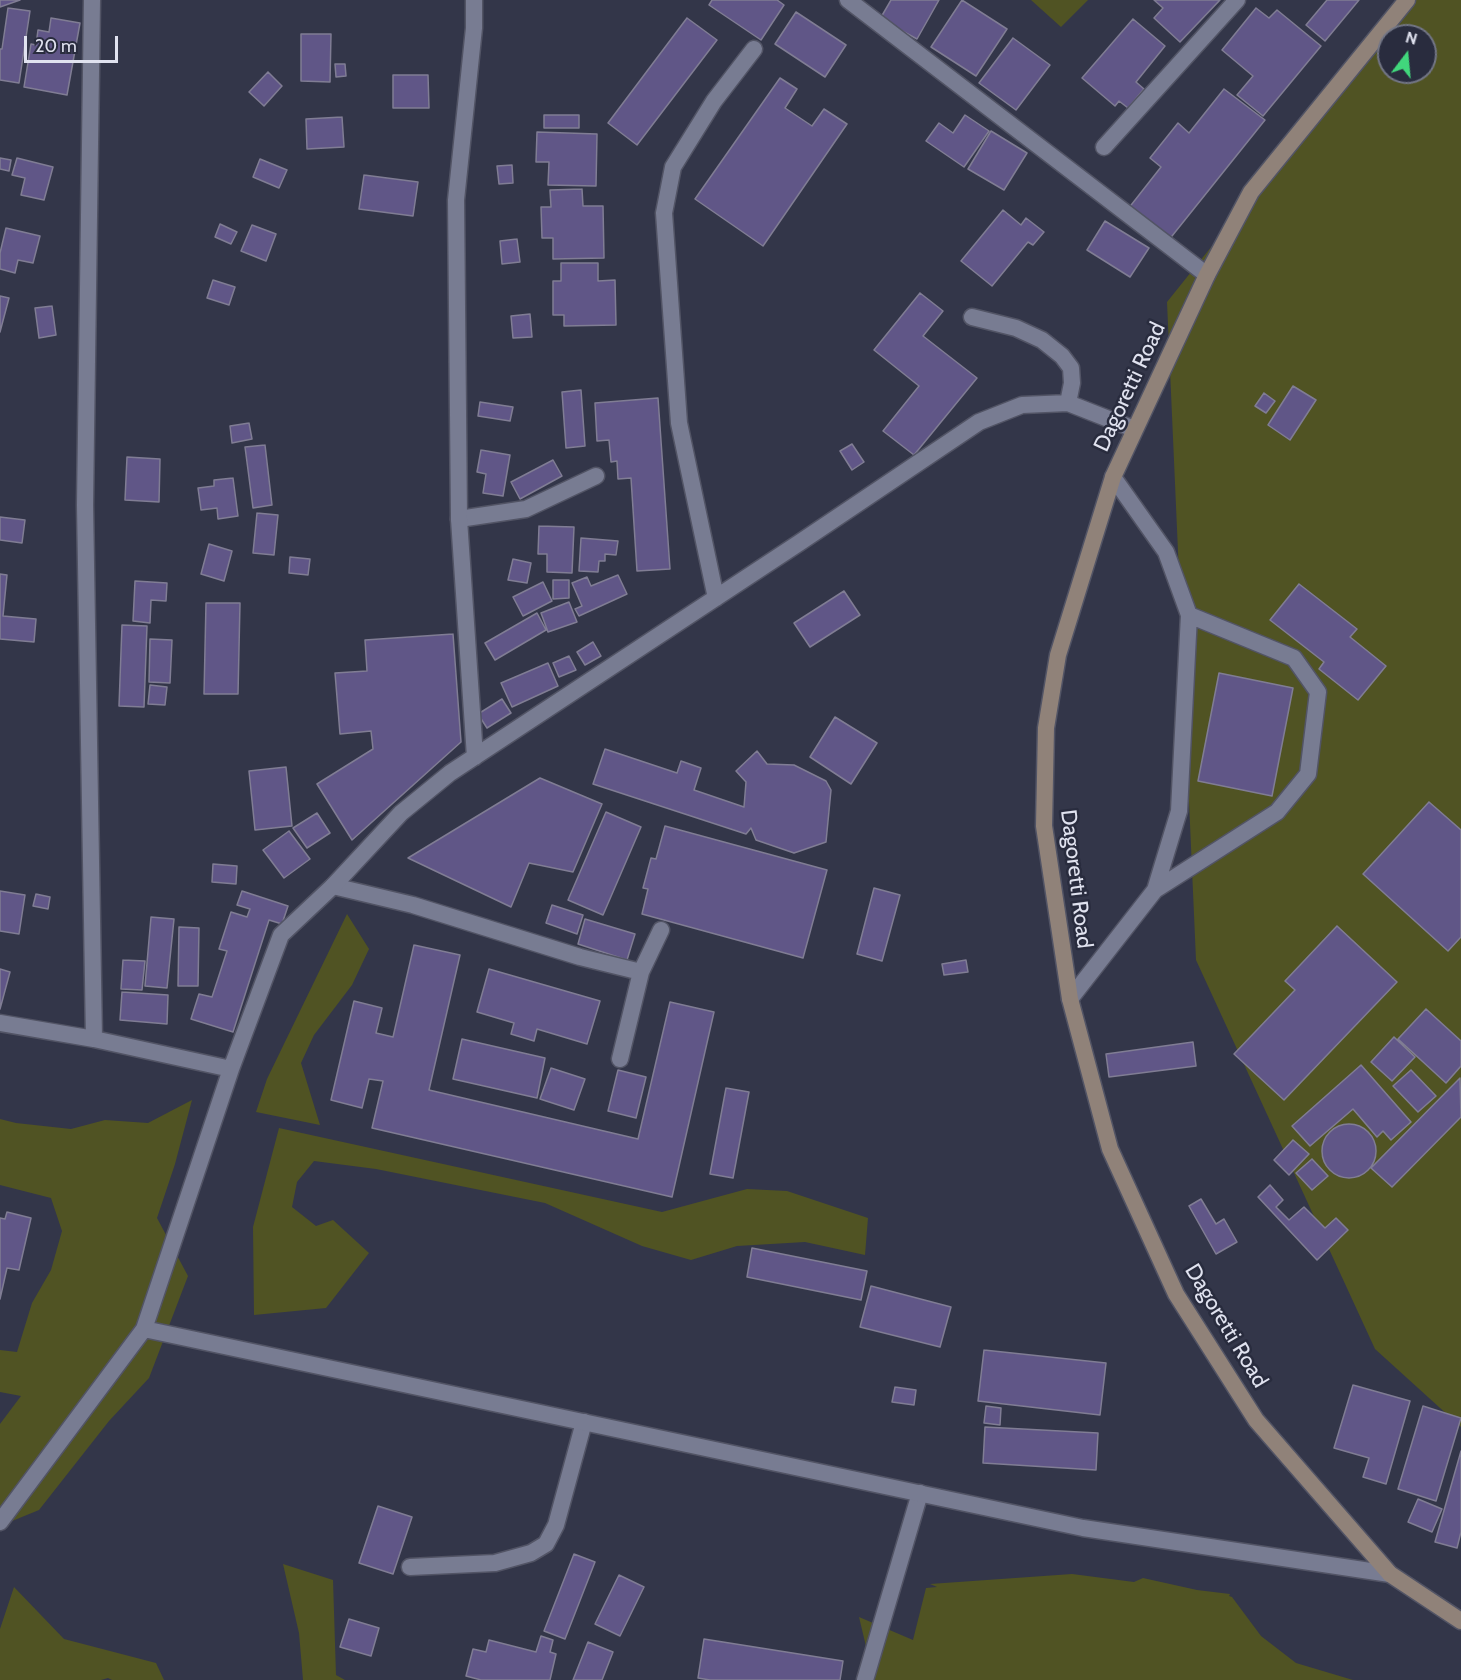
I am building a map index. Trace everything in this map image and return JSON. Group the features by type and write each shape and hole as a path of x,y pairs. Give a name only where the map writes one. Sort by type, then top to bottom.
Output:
{"main road":[{"name":"Dagoretti Road","path":"1407,0 1251,192 1207,275 1134,429 1113,477 1058,655 1046,728 1044,826 1070,999 1110,1149 1176,1294 1256,1420 1390,1574 1461,1621"}],"street":[{"path":"92,0 85,505 94,1039"},
{"path":"474,0 474,28 456,200 459,519 475,757"},
{"path":"848,0 1207,275"},
{"path":"1104,147 1237,0"},
{"path":"716,598 680,423 664,213 673,167 714,101 754,49"},
{"path":"972,317 1016,328 1042,340 1062,356 1071,368 1072,383 1068,403"},
{"path":"0,1522 144,1329 231,1069 281,934 333,886 401,813 450,773 979,422 1022,405 1068,403 1134,429"},
{"path":"459,519 526,509 596,476"},
{"path":"1113,477 1166,552 1189,615 1179,810 1155,890"},
{"path":"1070,999 1155,890 1277,812 1308,774 1318,692 1294,658 1189,615"},
{"path":"333,886 413,905 580,957 641,972"},
{"path":"620,1059 641,972 661,930"},
{"path":"0,1023 94,1039 231,1069"},
{"path":"144,1329 1083,1528 1390,1574"},
{"path":"410,1567 495,1563 531,1553 546,1544 556,1525 584,1422"},
{"path":"865,1680 920,1493"}],"green space":[{"path":"1031,0 1088,0 1061,27"},
{"path":"1409,0 1461,0 1461,1427 1375,1349 1196,960 1167,302 1377,40 1377,84 1437,84 1437,24 1390,24"},
{"path":"347,914 369,949 352,985 314,1035 301,1063 320,1125 256,1112 267,1079"},
{"path":"192,1100 175,1164 157,1218 188,1276 149,1378 109,1421 39,1510 0,1526 0,1424 21,1396 0,1392 0,1350 17,1352 32,1303 51,1270 62,1231 51,1198 0,1185 0,1119 71,1129 105,1120 148,1123"},
{"path":"279,1128 662,1212 747,1189 787,1191 868,1218 865,1255 805,1242 737,1246 691,1260 642,1246 545,1203 376,1169 314,1161 297,1182 292,1207 316,1226 333,1220 369,1253 326,1308 254,1315 253,1227"},
{"path":"283,1564 333,1580 336,1675 345,1680 303,1680 299,1633"},
{"path":"1072,1574 1134,1582 1143,1578 1197,1590 1230,1594 1229,1596 1261,1636 1296,1663 1353,1680 874,1680 859,1617 913,1640 926,1588 937,1587 930,1584"},
{"path":"14,1587 64,1639 156,1663 164,1680 112,1680 108,1678 101,1680 0,1680 0,1629"}],"building":[{"path":"0,0 20,0 0,7"},
{"path":"712,0 777,0 784,5 761,40 709,5"},
{"path":"891,0 939,0 917,39 880,19"},
{"path":"962,0 1007,29 976,76 931,47"},
{"path":"1154,0 1220,0 1180,42 1154,18 1163,8"},
{"path":"1327,0 1359,0 1325,41 1306,25"},
{"path":"8,8 30,11 19,83 0,80 0,49 2,49"},
{"path":"1256,8 1269,18 1277,10 1321,46 1263,116 1237,95 1253,76 1222,50"},
{"path":"796,12 846,45 825,77 775,44"},
{"path":"51,18 80,23 67,95 24,87 31,44 36,45 38,30 49,32"},
{"path":"687,18 717,40 637,145 608,123"},
{"path":"1133,19 1165,46 1136,82 1144,89 1128,108 1119,101 1115,106 1082,78"},
{"path":"301,34 331,34 330,82 301,81"},
{"path":"1013,38 1050,65 1016,110 979,83"},
{"path":"335,64 345,64 346,76 336,77"},
{"path":"268,72 282,86 264,106 249,92"},
{"path":"393,75 428,75 429,108 393,108"},
{"path":"780,78 797,89 785,108 812,126 824,109 847,124 763,246 695,199"},
{"path":"1224,89 1265,120 1168,241 1128,209 1161,167 1150,158 1178,123 1189,133"},
{"path":"544,115 579,115 579,128 544,128"},
{"path":"965,115 989,131 964,167 926,141 939,123 953,133"},
{"path":"342,117 344,147 307,149 306,119"},
{"path":"991,131 1027,153 1004,190 968,169"},
{"path":"537,132 597,134 596,186 548,185 549,162 536,162"},
{"path":"0,158 11,160 9,171 0,169"},
{"path":"17,158 53,167 44,200 21,195 25,178 12,175"},
{"path":"260,159 287,170 279,188 253,177"},
{"path":"512,165 513,183 499,184 497,166"},
{"path":"364,175 418,182 413,216 359,209"},
{"path":"582,189 583,206 603,206 604,258 553,259 553,238 542,238 541,207 551,207 550,190"},
{"path":"1003,210 1021,225 1026,218 1044,232 1033,245 1028,242 992,286 961,261"},
{"path":"1105,221 1149,248 1130,277 1087,250"},
{"path":"220,224 237,232 231,244 215,237"},
{"path":"252,225 276,234 266,261 241,251"},
{"path":"6,228 40,236 33,263 18,260 15,273 0,269 0,253"},
{"path":"517,239 520,262 502,264 500,241"},
{"path":"561,263 598,263 598,281 615,280 616,325 564,326 564,315 553,315 553,281 561,281"},
{"path":"213,280 235,287 229,305 207,298"},
{"path":"920,293 943,311 923,336 977,378 914,455 883,431 919,386 874,350"},
{"path":"0,296 9,298 0,332"},
{"path":"52,306 56,335 39,338 35,308"},
{"path":"530,314 532,337 513,338 511,316"},
{"path":"1293,386 1316,400 1290,440 1268,425"},
{"path":"581,390 585,446 566,448 562,392"},
{"path":"1264,393 1275,401 1266,413 1255,406"},
{"path":"658,398 670,569 637,571 631,478 618,479 617,461 611,462 609,440 597,441 595,403"},
{"path":"480,402 513,407 510,421 478,416"},
{"path":"249,423 252,439 232,443 230,426"},
{"path":"852,444 864,462 852,470 840,451"},
{"path":"265,445 272,505 253,508 245,447"},
{"path":"481,450 510,455 503,496 483,493 486,474 477,472"},
{"path":"127,457 160,459 159,502 125,500"},
{"path":"553,460 562,476 520,499 511,482"},
{"path":"233,478 238,516 218,519 217,508 201,510 198,488 214,486 214,480"},
{"path":"257,513 278,515 274,555 253,553"},
{"path":"0,517 25,520 22,543 0,540"},
{"path":"539,526 574,527 572,573 547,572 547,554 538,554"},
{"path":"581,538 618,541 616,555 605,554 605,561 599,561 598,572 579,571"},
{"path":"209,544 232,551 224,581 201,574"},
{"path":"290,557 310,559 308,575 289,573"},
{"path":"513,559 531,563 527,583 508,580"},
{"path":"0,574 7,575 3,616 36,619 34,642 0,639"},
{"path":"618,575 627,594 579,616 575,609 582,606 572,583 587,577 591,586"},
{"path":"553,580 569,580 569,598 553,599"},
{"path":"135,581 167,583 166,601 151,600 150,623 133,621"},
{"path":"543,582 552,601 523,616 513,597"},
{"path":"1299,584 1357,629 1350,637 1386,666 1358,700 1319,669 1324,662 1270,620"},
{"path":"844,591 860,615 810,647 794,623"},
{"path":"569,602 577,622 548,632 541,613"},
{"path":"206,603 240,603 238,694 204,694"},
{"path":"537,613 546,630 495,660 485,643"},
{"path":"122,625 147,626 144,707 119,706"},
{"path":"453,634 461,742 352,840 317,784 373,749 371,731 340,734 335,673 367,671 365,640"},
{"path":"150,639 172,640 170,683 149,682"},
{"path":"593,642 601,656 585,665 577,652"},
{"path":"569,656 576,670 559,677 553,663"},
{"path":"548,663 558,686 512,707 501,683"},
{"path":"1219,673 1293,688 1272,796 1198,781"},
{"path":"150,685 167,687 165,705 148,704"},
{"path":"502,699 511,713 487,728 478,714"},
{"path":"835,717 877,743 851,784 810,757"},
{"path":"605,749 677,773 681,761 701,768 694,790 744,807 746,782 736,771 757,751 767,764 794,765 826,781 831,790 826,842 794,853 756,840 751,828 746,834 593,784"},
{"path":"286,767 292,826 255,830 249,771"},
{"path":"540,778 602,804 573,872 529,863 511,907 408,858"},
{"path":"1429,802 1461,830 1461,937 1448,951 1363,874"},
{"path":"606,812 641,827 603,915 568,900"},
{"path":"317,813 330,833 307,848 293,828"},
{"path":"665,826 827,870 803,958 642,914 648,889 643,888 651,858 656,859"},
{"path":"289,831 310,859 284,878 263,850"},
{"path":"213,864 237,866 236,884 212,882"},
{"path":"874,888 900,895 882,961 857,954"},
{"path":"0,891 25,895 19,934 0,931"},
{"path":"242,891 288,906 282,924 269,920 233,1032 191,1019 199,994 212,997 227,951 219,949 231,912 247,917 250,909 237,905"},
{"path":"36,894 50,897 48,909 33,906"},
{"path":"552,905 583,915 577,934 546,923"},
{"path":"151,917 174,919 167,988 145,986"},
{"path":"585,919 635,934 627,960 578,944"},
{"path":"1337,926 1397,982 1284,1100 1234,1054 1295,990 1285,981"},
{"path":"179,927 199,928 198,986 178,986"},
{"path":"414,945 460,955 429,1090 638,1139 670,1002 714,1012 672,1197 372,1128 383,1081 369,1079 362,1108 331,1100 354,1001 382,1008 376,1033 393,1037"},
{"path":"123,960 145,961 142,990 121,989"},
{"path":"966,960 968,972 944,975 942,964"},
{"path":"0,969 10,972 0,1009"},
{"path":"489,969 600,1001 587,1044 537,1029 534,1041 511,1034 514,1023 477,1012"},
{"path":"122,992 168,995 167,1024 120,1020"},
{"path":"1426,1009 1461,1041 1461,1066 1446,1083 1398,1039"},
{"path":"1394,1037 1415,1057 1392,1081 1371,1062"},
{"path":"462,1039 545,1058 537,1098 453,1079"},
{"path":"1193,1042 1196,1066 1109,1077 1106,1054"},
{"path":"1361,1065 1411,1122 1391,1140 1383,1131 1377,1137 1353,1109 1310,1146 1292,1126"},
{"path":"551,1068 585,1079 574,1110 540,1099"},
{"path":"618,1070 646,1077 636,1118 608,1111"},
{"path":"1411,1070 1436,1096 1418,1112 1393,1086"},
{"path":"1460,1078 1461,1117 1392,1187 1371,1168"},
{"path":"726,1088 749,1092 733,1178 710,1174"},
{"path":"1344,1124 1354,1124 1368,1132 1374,1141 1376,1151 1374,1161 1368,1170 1354,1178 1344,1178 1327,1166 1322,1156 1322,1146 1334,1129"},
{"path":"1293,1140 1309,1154 1289,1175 1274,1160"},
{"path":"1312,1159 1328,1176 1312,1190 1296,1173"},
{"path":"1270,1185 1283,1200 1276,1207 1289,1220 1304,1207 1325,1228 1336,1218 1348,1230 1317,1260 1258,1197"},
{"path":"1201,1199 1216,1224 1224,1219 1237,1242 1216,1254 1189,1206"},
{"path":"7,1212 31,1218 19,1270 7,1268 0,1299 0,1218 5,1219"},
{"path":"752,1248 867,1271 861,1300 747,1277"},
{"path":"871,1286 951,1307 940,1347 860,1327"},
{"path":"984,1350 1106,1363 1100,1415 978,1401"},
{"path":"1353,1385 1410,1401 1386,1484 1363,1477 1369,1458 1334,1448"},
{"path":"895,1387 916,1390 914,1405 892,1402"},
{"path":"986,1406 1001,1408 1000,1425 984,1423"},
{"path":"1423,1406 1461,1418 1436,1501 1398,1489"},
{"path":"985,1427 1098,1433 1096,1470 983,1463"},
{"path":"1461,1451 1461,1532 1457,1548 1435,1542"},
{"path":"1418,1499 1442,1509 1432,1532 1408,1522"},
{"path":"378,1506 412,1517 393,1574 359,1563"},
{"path":"574,1554 595,1562 565,1639 544,1631"},
{"path":"619,1575 644,1587 620,1636 595,1624"},
{"path":"349,1619 379,1628 371,1656 340,1647"},
{"path":"541,1636 553,1640 550,1652 556,1654 550,1680 481,1680 466,1676 473,1649 486,1652 489,1640 536,1652"},
{"path":"704,1639 843,1661 840,1680 710,1680 698,1678"},
{"path":"588,1642 613,1652 602,1680 573,1680"}]}
